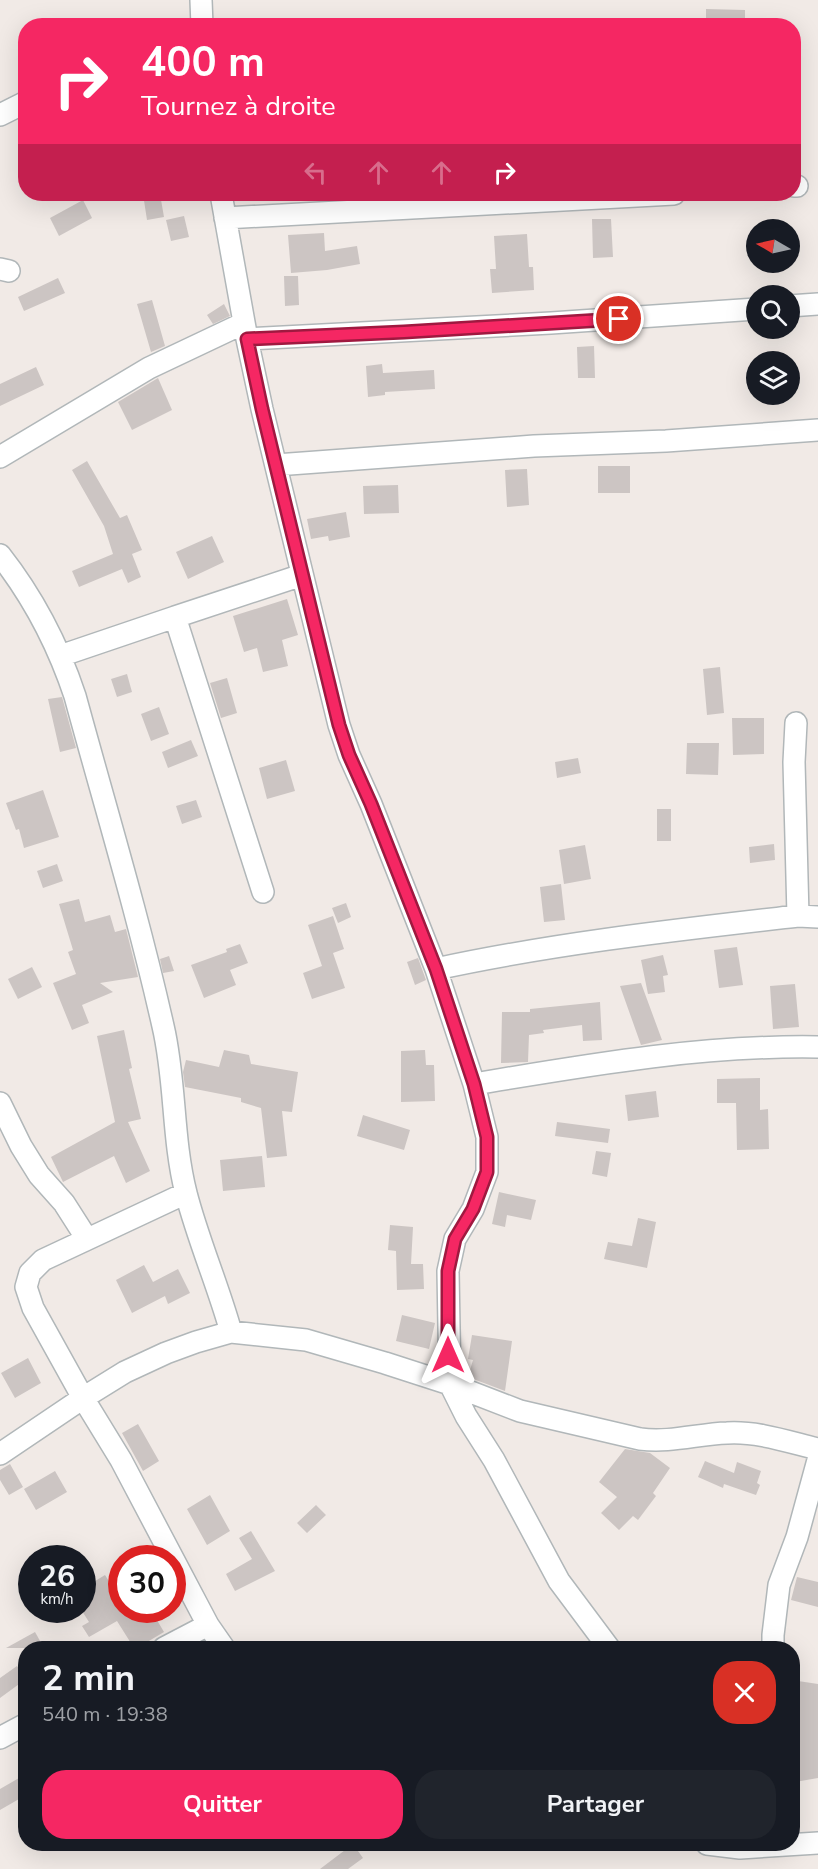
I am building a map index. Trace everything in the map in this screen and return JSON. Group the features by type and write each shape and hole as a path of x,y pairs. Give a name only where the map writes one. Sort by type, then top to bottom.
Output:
{"street":[{"path":"201,0 202,18"},
{"path":"0,115 18,106"},
{"path":"222,201 245,331 336,714 349,755 371,804 436,969 474,1084 487,1137 487,1172 473,1209 455,1239 448,1271 450,1384 559,1581 604,1641"},
{"path":"225,218 448,201"},
{"path":"800,305 818,304"},
{"path":"0,457 149,368 245,331 539,324 746,310"},
{"path":"276,465 534,446 666,441 818,430"},
{"path":"0,555 35,606 60,656 75,696 147,957 164,1029 173,1083 177,1141 186,1193 220,1291 231,1332"},
{"path":"60,656 302,575"},
{"path":"175,617 263,892"},
{"path":"436,969 549,947 808,917 794,762 796,723"},
{"path":"474,1084 549,1071 713,1049 818,1047"},
{"path":"0,1103 21,1146 39,1175 64,1203 87,1239"},
{"path":"186,1193 43,1260 30,1273 26,1287 33,1308 83,1398 121,1460 207,1625 219,1641"},
{"path":"0,1454 124,1372 166,1353 231,1332 306,1340 450,1384 520,1411 640,1439 659,1441 729,1432 764,1436 818,1449"},
{"path":"773,1641 779,1585 797,1537 818,1460"},
{"path":"177,1641 207,1625"},
{"path":"0,1738 18,1728"},
{"path":"800,1844 818,1843"}],"building":[{"path":"706,9 745,10 745,18 706,18"},
{"path":"84,201 92,218 59,236 50,218"},
{"path":"144,201 161,201 164,217 147,220"},
{"path":"184,216 189,237 171,241 166,220"},
{"path":"592,219 611,219 613,257 593,258"},
{"path":"324,233 325,251 357,246 360,264 291,273 288,235"},
{"path":"527,234 529,267 533,267 534,290 492,293 490,269 496,269 494,236"},
{"path":"284,276 298,276 299,305 285,306"},
{"path":"58,278 65,293 24,311 18,297"},
{"path":"152,300 165,346 151,352 137,304"},
{"path":"224,304 230,316 213,324 207,315"},
{"path":"594,346 595,378 578,378 577,347"},
{"path":"382,364 383,373 434,370 435,389 385,392 385,395 368,397 366,366"},
{"path":"36,367 44,385 0,406 0,384"},
{"path":"158,378 172,410 132,430 118,402"},
{"path":"87,461 120,518 127,515 142,550 132,554 141,577 128,583 122,569 79,587 72,571 113,554 104,526 72,470"},
{"path":"598,466 630,466 630,493 598,493"},
{"path":"527,469 529,505 507,507 505,470"},
{"path":"398,485 399,513 364,514 363,486"},
{"path":"346,512 350,537 329,541 328,536 311,539 307,519"},
{"path":"212,536 224,562 188,579 176,552"},
{"path":"287,599 298,635 282,640 288,666 263,672 257,648 244,652 233,616"},
{"path":"720,667 724,713 707,715 703,669"},
{"path":"127,674 132,692 117,697 111,679"},
{"path":"227,678 237,713 221,718 210,683"},
{"path":"62,697 76,748 60,752 48,699"},
{"path":"159,707 169,734 151,741 141,714"},
{"path":"732,718 764,718 764,754 733,755"},
{"path":"191,740 198,756 168,768 162,752"},
{"path":"687,743 719,743 718,775 686,774"},
{"path":"578,758 581,773 557,778 555,762"},
{"path":"286,760 295,791 267,799 259,768"},
{"path":"43,790 59,837 24,848 19,829 16,830 6,803"},
{"path":"196,800 202,817 182,824 176,806"},
{"path":"657,809 671,809 671,841 657,841"},
{"path":"774,844 775,860 750,863 749,847"},
{"path":"585,845 591,879 564,884 559,850"},
{"path":"57,864 63,881 43,888 37,871"},
{"path":"561,884 565,920 544,922 540,887"},
{"path":"79,899 85,922 110,915 115,932 126,929 138,977 100,983 113,992 82,1005 89,1023 72,1030 53,983 76,974 68,952 73,950 59,904"},
{"path":"346,903 351,917 338,923 332,908"},
{"path":"333,916 344,949 333,953 345,988 312,999 303,973 322,966 308,925"},
{"path":"240,944 248,963 230,970 236,985 204,998 191,965 227,952 226,949"},
{"path":"737,947 743,985 719,988 714,950"},
{"path":"663,955 668,975 663,976 665,992 648,994 641,960"},
{"path":"169,956 174,971 163,973 160,959"},
{"path":"418,958 426,980 415,985 407,962"},
{"path":"32,967 42,987 18,999 8,979"},
{"path":"641,983 662,1040 641,1045 620,986"},
{"path":"795,984 799,1027 773,1029 770,986"},
{"path":"600,1002 602,1040 583,1041 582,1025 543,1030 544,1033 529,1035 528,1062 501,1063 502,1012 530,1012 530,1009"},
{"path":"124,1030 132,1068 129,1069 141,1119 128,1122 150,1171 126,1183 114,1156 63,1182 51,1157 115,1122 97,1036"},
{"path":"224,1050 249,1055 251,1064 298,1072 292,1112 282,1111 287,1156 267,1158 261,1108 241,1102 241,1098 185,1087 183,1072 186,1060 219,1067"},
{"path":"425,1050 426,1065 434,1065 435,1101 401,1102 401,1051"},
{"path":"760,1078 760,1110 768,1109 769,1149 737,1150 736,1103 717,1103 717,1079"},
{"path":"656,1091 659,1117 628,1121 625,1095"},
{"path":"363,1115 410,1130 404,1150 357,1136"},
{"path":"557,1122 610,1129 608,1143 555,1136"},
{"path":"596,1151 611,1153 607,1177 592,1174"},
{"path":"262,1156 265,1187 223,1191 220,1160"},
{"path":"499,1192 536,1200 531,1220 507,1215 505,1227 492,1224"},
{"path":"638,1218 656,1222 647,1268 604,1259 608,1242 632,1246"},
{"path":"390,1225 413,1227 411,1264 423,1264 424,1289 397,1290 396,1251 388,1250"},
{"path":"144,1265 153,1282 178,1269 190,1293 168,1304 165,1296 132,1313 116,1280"},
{"path":"402,1315 435,1323 429,1349 396,1341"},
{"path":"472,1335 512,1341 505,1391 468,1377 473,1360 468,1359"},
{"path":"28,1358 41,1383 15,1398 1,1373"},
{"path":"138,1424 159,1461 143,1471 122,1433"},
{"path":"625,1449 650,1453 670,1468 653,1493 656,1496 638,1520 633,1516 619,1530 601,1513 617,1497 599,1482"},
{"path":"705,1461 734,1473 737,1462 761,1471 757,1483 760,1485 756,1495 724,1484 723,1488 698,1477"},
{"path":"10,1464 23,1487 9,1495 0,1480 0,1470"},
{"path":"55,1471 67,1492 36,1510 24,1489"},
{"path":"210,1495 230,1531 207,1545 187,1509"},
{"path":"316,1505 326,1515 307,1533 297,1523"},
{"path":"251,1531 275,1571 235,1591 226,1574 252,1559 239,1538"},
{"path":"105,1575 108,1580 108,1623 114,1623 89,1637 82,1626 87,1623 96,1623 96,1580"},
{"path":"797,1577 818,1582 818,1607 791,1600"},
{"path":"118,1623 159,1623 164,1632 149,1641 130,1641"},
{"path":"35,1632 40,1641 19,1641"},
{"path":"18,1641 18,1648 6,1648"},
{"path":"18,1667 18,1685 0,1698 0,1678"},
{"path":"800,1681 818,1684 818,1778 800,1781"},
{"path":"18,1779 18,1800 0,1810 0,1789"},
{"path":"344,1851 358,1851 363,1858 348,1869 320,1869"}],"route":[{"path":"448,1355 448,1271 455,1239 473,1209 487,1172 487,1137 474,1084 436,969 339,725 247,339 619,319"}]}
